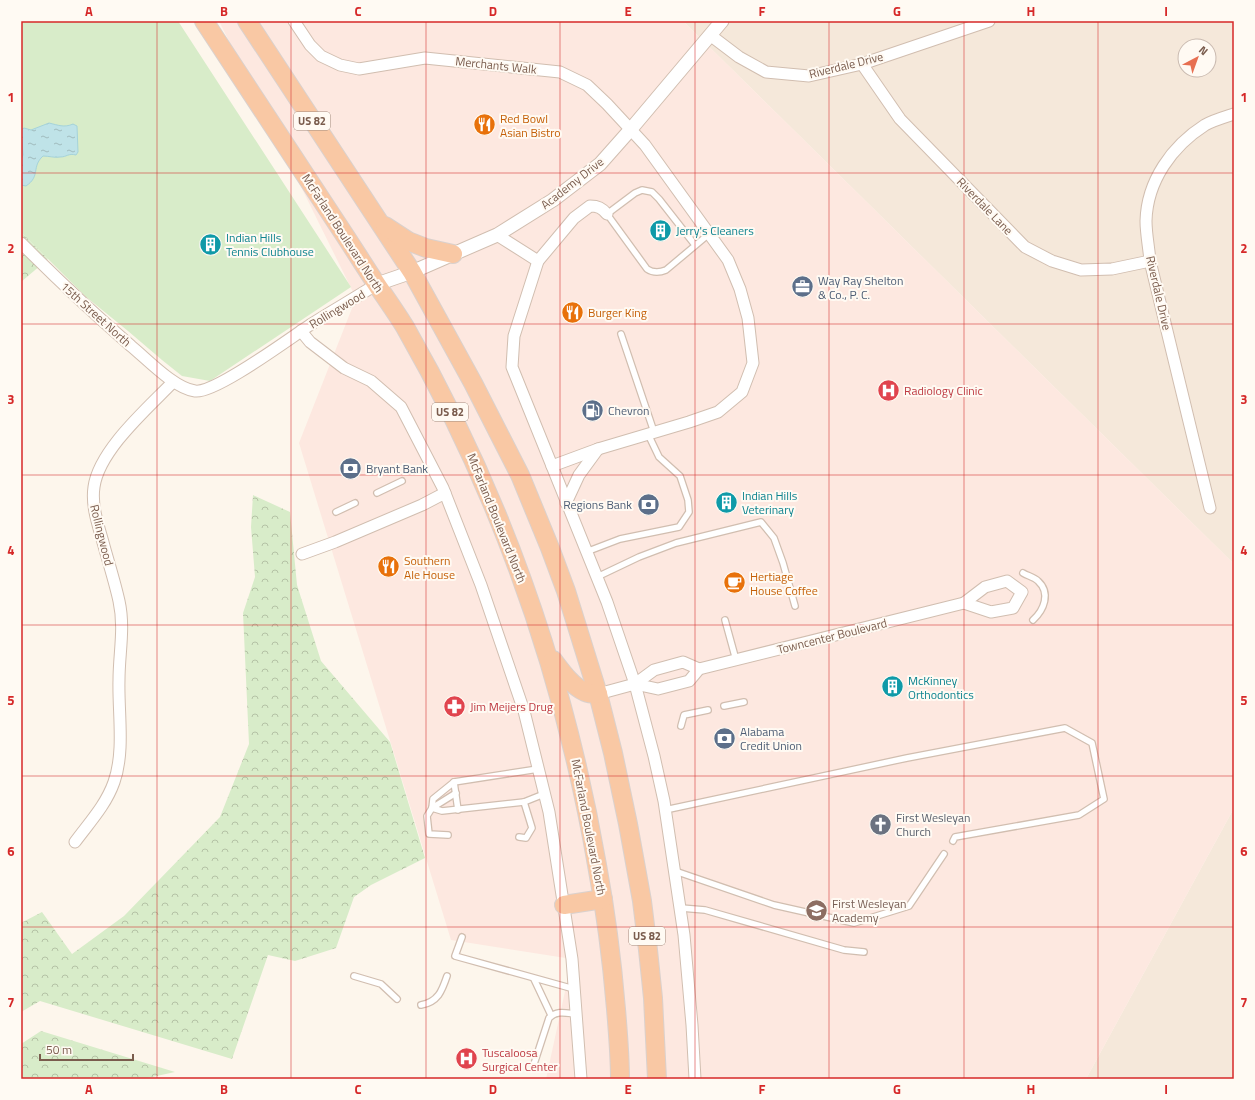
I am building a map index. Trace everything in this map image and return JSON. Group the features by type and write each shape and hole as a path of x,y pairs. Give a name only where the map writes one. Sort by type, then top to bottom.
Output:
{"highway":[{"name":"McFarland Boulevard North","path":"204,21 403,323 425,363 469,451 510,546 547,653 562,703 582,784 603,899 614,986 620,1079"},
{"name":"US 82","path":"246,21 412,272 473,384 520,475 566,591 598,694 613,753 633,846 642,901 653,998 657,1079"},
{"path":"378,222 408,241 426,248 453,254"},
{"path":"547,653 567,678 578,688 586,693 598,694"},
{"path":"564,905 603,899"}],"street":[{"name":"Merchants Walk","path":"294,21 310,44 321,56 340,65 359,69 425,58 560,72 587,85 608,104 645,145 728,260 740,289 748,318 753,363 742,392 718,412 598,448 552,466"},
{"name":"Academy Drive","path":"377,284 412,272 497,235 553,200 600,164 722,21"},
{"name":"Riverdale Drive","path":"710,35 739,57 766,72 809,76 862,64 986,22"},
{"name":"Riverdale Lane","path":"862,64 900,119 1025,246 1052,261 1081,270 1112,269 1150,261"},
{"name":"Riverdale Drive","path":"1210,508 1150,261 1146,221 1151,192 1163,165 1182,142 1206,124 1234,114"},
{"path":"607,214 599,207 590,206 574,218 538,261 514,336 512,367 607,602 635,684 654,756 665,810 681,908 689,987 695,1079"},
{"path":"497,235 538,261"},
{"name":"15th Street North","path":"21,243 98,318 173,382"},
{"name":"Rollingwood","path":"75,842 109,795 118,767 120,752 119,678 123,632 120,603 96,516 94,501 94,486 105,457 113,445 173,382 196,391 211,388 236,374 300,331 377,284"},
{"path":"300,331 310,342 344,368 371,381 402,407 445,493 481,585 524,711 549,812 572,959 580,1079"},
{"path":"566,503 579,475 598,448"},
{"path":"302,554 335,542 422,505 445,493"},
{"name":"Towncenter Boulevard","path":"635,684 658,689 688,681 699,669 964,603"},
{"name":"Towncenter Boulevard","path":"598,694 635,684 654,670 683,662 699,669"}],"lane":[{"path":"695,245 660,199 652,192 642,190 634,193 607,214 650,271 658,272 666,270 709,234"},
{"path":"586,552 620,539 679,527 689,512 688,500 680,476 659,456 621,334"},
{"path":"377,493 402,481"},
{"path":"336,512 355,503"},
{"path":"597,578 639,558 676,543 761,522 774,538 783,563 795,606"},
{"path":"1023,574 1038,580 1044,589 1046,599 1043,609 1033,620"},
{"path":"725,620 736,660"},
{"path":"724,706 744,702"},
{"path":"681,726 684,715 708,710"},
{"path":"665,810 907,758 1065,728 1092,744 1104,799 1079,815 955,837 953,841"},
{"path":"448,835 430,834 427,816 432,808 433,799 454,782 538,769"},
{"path":"454,782 458,810"},
{"path":"432,808 456,793"},
{"path":"432,808 442,812 524,802 544,794"},
{"path":"519,837 526,838 532,828 524,802"},
{"path":"675,871 774,905 854,923 909,906 944,854"},
{"path":"681,908 705,910 844,950 864,952"},
{"path":"462,937 455,956 574,989"},
{"path":"354,976 381,984 397,999"},
{"path":"421,1005 431,1002 439,995 447,976"},
{"path":"534,979 551,1015"},
{"path":"534,1064 547,1021 551,1015 562,1012 576,1014"}],"shaded area":[{"path":"219,21 683,21 1234,564 1234,808 1086,1079 546,1079 572,959 451,940 299,443 356,298"},
{"path":"683,21 1234,21 1234,564"},
{"path":"1234,808 1234,1079 1086,1079"}],"green space":[{"path":"21,21 178,21 351,287 210,381 182,376 162,360 85,296 21,232"},
{"path":"21,232 48,259 21,282"},
{"path":"253,495 290,512 297,585 321,661 390,742 425,858 371,885 354,897 336,948 295,961 268,955 232,1059 40,1001 21,1012 21,923 42,912 72,954 124,916 220,817 249,744 243,613 255,577 251,527"},
{"path":"41,1031 175,1072 143,1079 21,1079 21,1044"}],"water":[{"path":"49,123 64,126 73,124 77,126 78,152 76,155 71,154 62,157 43,156 37,164 35,175 31,182 26,186 21,185 21,160 23,155 21,130 24,128 31,130"}],"place":[{"name":"Red Bowl Asian Bistro","path":"485,125"},
{"name":"Jerry's Cleaners","path":"661,230"},
{"name":"Indian Hills Tennis Clubhouse","path":"211,244"},
{"name":"Way Ray Shelton & Co., P. C.","path":"803,287"},
{"name":"Burger King","path":"573,312"},
{"name":"Radiology Clinic","path":"888,390"},
{"name":"Chevron","path":"593,410"},
{"name":"Bryant Bank","path":"351,468"},
{"name":"Indian Hills Veterinary","path":"726,502"},
{"name":"Regions Bank","path":"648,504"},
{"name":"Southern Ale House","path":"388,567"},
{"name":"Hertiage House Coffee","path":"735,583"},
{"name":"McKinney Orthodontics","path":"893,687"},
{"name":"Jim Meijers Drug","path":"455,706"},
{"name":"Alabama Credit Union","path":"725,738"},
{"name":"First Wesleyan Church","path":"881,824"},
{"name":"First Wesleyan Academy","path":"816,910"},
{"name":"Tuscaloosa Surgical Center","path":"467,1059"}]}
